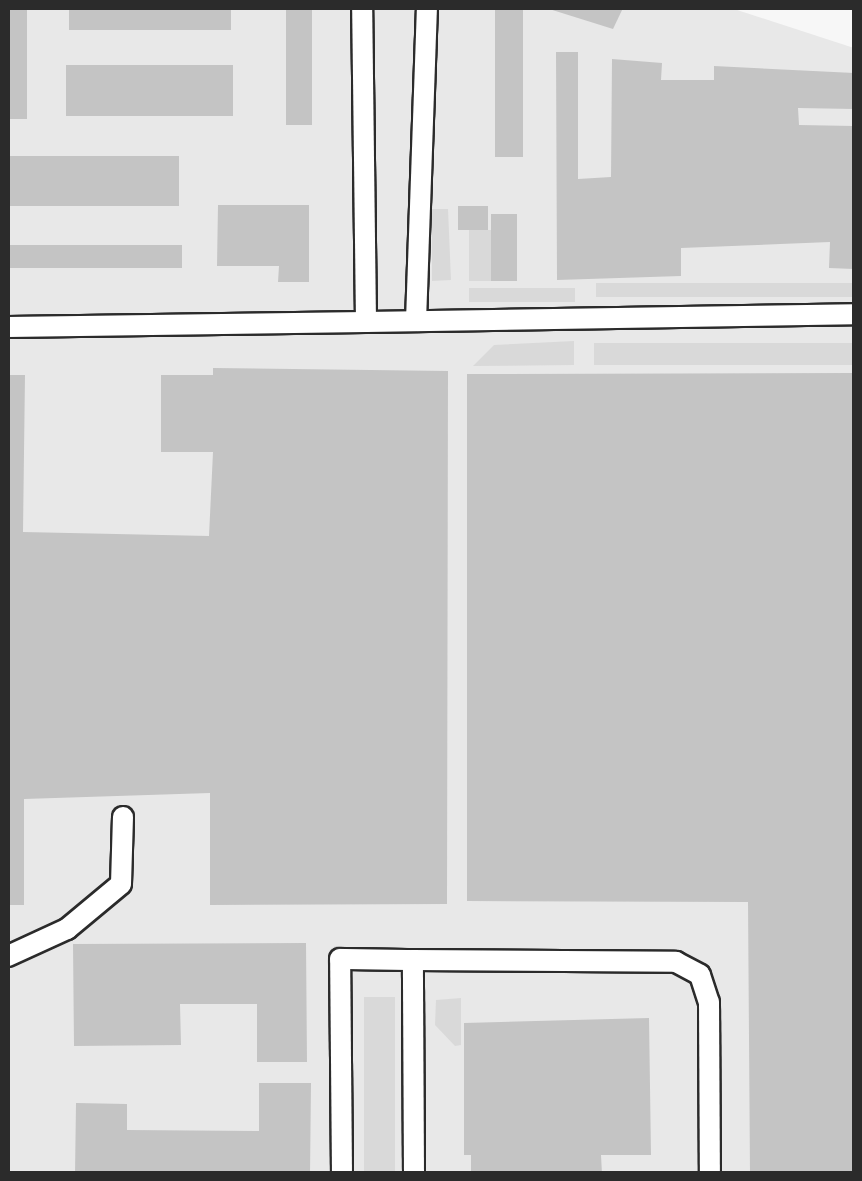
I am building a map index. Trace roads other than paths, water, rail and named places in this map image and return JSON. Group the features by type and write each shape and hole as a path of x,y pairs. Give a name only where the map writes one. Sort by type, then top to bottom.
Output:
{"lane":[{"path":"362,8 366,322"},
{"path":"416,321 427,8"},
{"path":"8,327 854,314"},
{"path":"8,956 68,929 122,884 122,817"},
{"path":"342,1174 340,959 676,962 700,975 709,1002 710,1174"},
{"path":"412,960 414,1174"}]}
